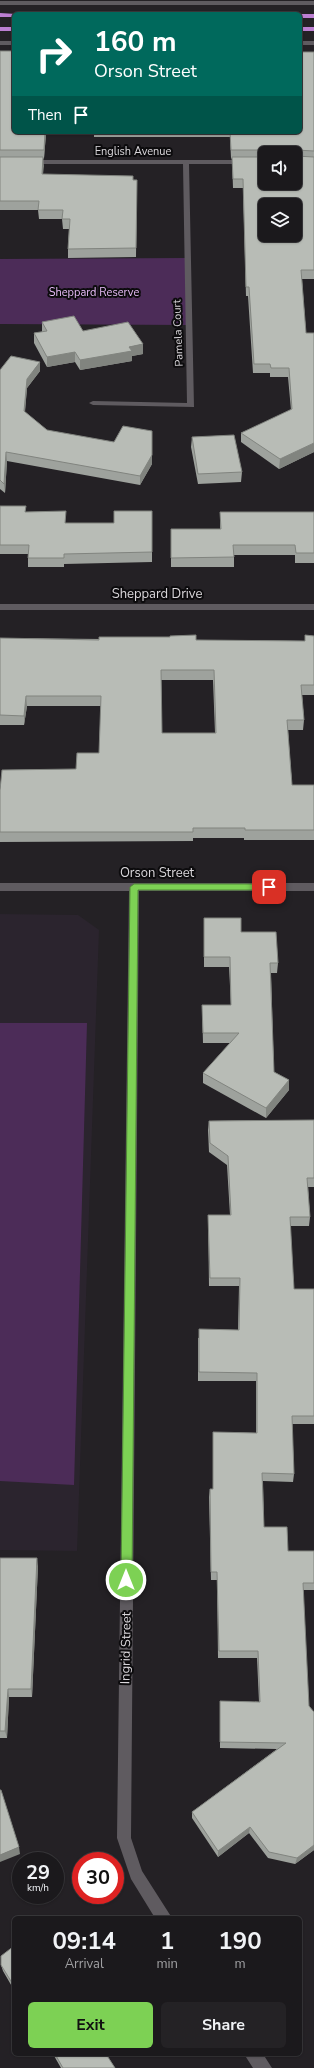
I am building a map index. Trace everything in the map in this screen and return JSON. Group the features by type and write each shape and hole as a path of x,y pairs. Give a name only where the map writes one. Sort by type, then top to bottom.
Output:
{"highway":[{"path":"0,15 12,15"},
{"path":"302,16 314,16"},
{"path":"0,29 12,29"},
{"path":"302,29 314,29"}],"street":[{"path":"0,3 314,3"},
{"path":"0,43 12,43"},
{"path":"302,43 314,43"},
{"name":"English Avenue","path":"0,162 258,162"},
{"name":"Pamela Court","path":"94,403 191,404 186,162"},
{"name":"Sheppard Drive","path":"0,606 314,606"},
{"name":"Orson Street","path":"0,887 314,887"},
{"name":"Ingrid Street","path":"134,887 123,1825 124,1838 136,1874 144,1890 163,1916"},
{"path":"254,2056 264,2068"}],"shaded area":[{"path":"0,914 78,915 99,930 77,1551 0,1550"}],"green space":[{"name":"Sheppard Reserve","path":"187,258 189,325 0,324 0,259"},
{"path":"0,1023 87,1023 74,1485 0,1481"}],"building":[{"path":"0,51 12,51 12,134 45,134 44,150 0,150"},
{"path":"302,52 314,52 314,151 302,150 302,146 258,146 258,150 231,150 230,134 302,134"},
{"path":"302,156 314,157 314,270 301,270 306,333 314,333 314,443 280,459 241,433 292,409 289,368 271,368 270,364 254,364 249,287 246,287 243,179 233,179 232,157 258,157 258,190 302,190"},
{"path":"0,157 43,157 42,174 133,176 133,180 137,180 136,248 68,249 70,219 62,219 63,210 38,210 39,201 0,201"},
{"path":"74,316 83,331 128,322 143,344 129,347 132,351 80,360 75,352 47,357 34,333 47,331 42,322"},
{"path":"11,356 40,362 27,379 24,411 47,430 114,442 123,426 152,431 152,455 140,476 6,452 4,484 0,480 0,370"},
{"path":"234,435 242,472 198,474 192,437"},
{"path":"0,506 26,506 25,512 66,511 65,523 114,523 114,511 152,511 152,552 64,554 64,558 28,558 29,545 0,545"},
{"path":"220,512 314,512 314,553 296,553 295,545 233,545 234,557 171,558 171,529 221,529"},
{"path":"196,635 196,640 305,641 305,635 314,636 314,685 301,685 304,720 287,720 292,785 314,785 314,830 193,828 193,832 0,832 0,790 2,770 76,769 77,753 99,753 101,696 26,696 24,716 0,715 0,638 99,640 99,637","holes":["161,670 214,670 216,733 162,733"]},
{"path":"204,918 241,918 241,932 276,932 278,963 270,963 274,1072 289,1080 266,1108 203,1073 239,1033 203,1033 202,1005 231,1005 230,957 204,957"},
{"path":"314,1120 314,1178 307,1178 310,1217 290,1217 294,1289 314,1289 314,1416 292,1416 294,1474 262,1473 264,1527 287,1527 288,1551 314,1551 314,1583 303,1583 309,1706 314,1712 314,1845 297,1858 269,1852 250,1827 218,1851 192,1812 286,1743 220,1742 220,1701 260,1702 258,1651 219,1651 217,1572 211,1572 210,1489 213,1489 213,1432 257,1433 257,1373 199,1372 199,1329 239,1330 240,1278 210,1278 208,1215 231,1215 228,1156 210,1143 209,1121"},
{"path":"0,1558 37,1558 31,1689 8,1689 5,1731 0,1731"},
{"path":"0,1790 19,1847 0,1855"},
{"path":"12,1948 12,1983 1,1965 1,1956"},
{"path":"56,2056 107,2056 115,2068 63,2068"}],"route":[{"path":"126,1580 134,887 269,887"}]}
